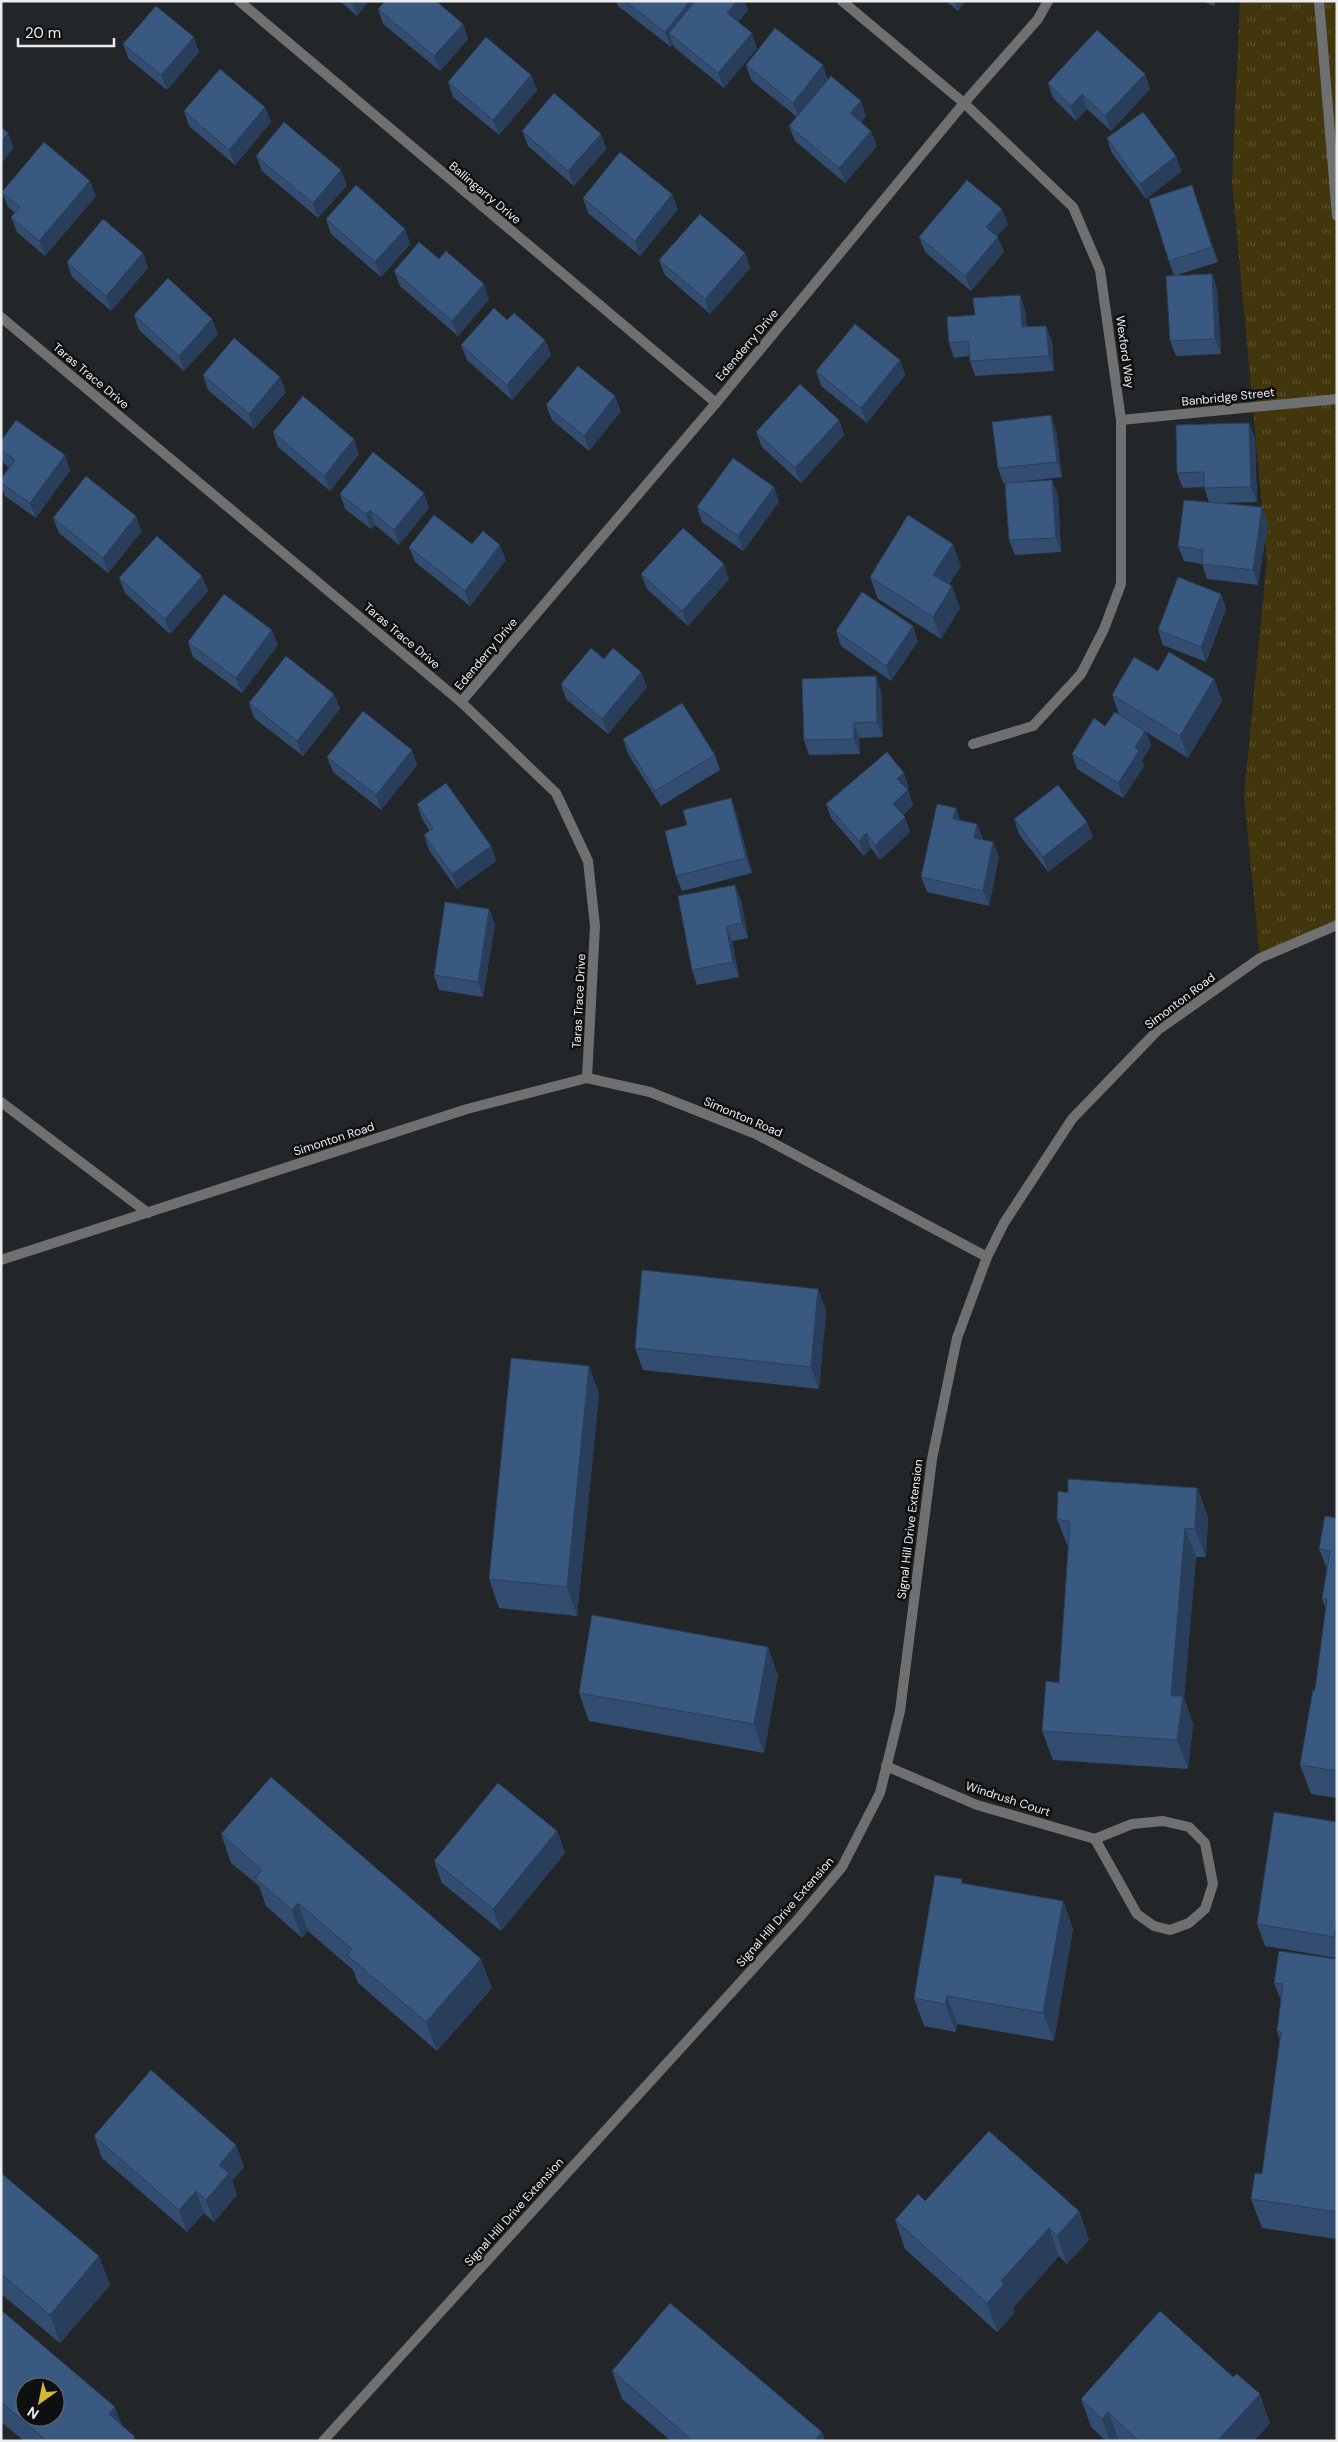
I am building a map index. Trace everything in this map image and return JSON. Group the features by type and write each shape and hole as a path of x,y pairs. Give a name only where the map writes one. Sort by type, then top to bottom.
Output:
{"street":[{"name":"Ballingarry Drive","path":"239,1 716,403"},
{"name":"Wexford Way","path":"842,1 964,103 1073,207 1100,270 1121,420 1121,584 1104,629 1081,674 1033,726 973,744"},
{"name":"Edenderry Drive","path":"461,702 716,403 964,103 1038,19 1048,1"},
{"path":"1318,1 1337,216"},
{"name":"Taras Trace Drive","path":"1,317 461,702 556,793 588,861 595,926 587,1078"},
{"name":"Banbridge Street","path":"1121,420 1337,399"},
{"name":"Simonton Road","path":"1,1260 468,1109 587,1078 650,1092 756,1134 987,1257 1004,1223 1072,1119 1158,1030 1260,958 1337,925"},
{"path":"1,1102 148,1213"},
{"name":"Signal Hill Drive Extension","path":"323,2441 793,1925 842,1867 880,1793 900,1711 932,1459 957,1338 987,1257"},
{"name":"Windrush Court","path":"886,1766 977,1805 1095,1839"},
{"path":"1163,1821 1189,1827 1205,1843 1213,1884 1205,1909 1189,1923 1170,1930 1154,1926 1137,1914 1095,1839 1132,1824 1163,1821"}],"green space":[{"path":"1240,1 1337,1 1337,930 1260,958 1244,796 1267,560 1232,182"}],"building":[{"path":"385,1 436,1 463,24 434,56 378,9"},
{"path":"625,1 690,1 665,32"},
{"path":"695,1 737,1 727,13 752,33 718,73 669,33"},
{"path":"156,6 194,37 161,75 123,44"},
{"path":"775,28 823,65 793,103 746,65"},
{"path":"1097,30 1145,74 1105,116 1082,94 1071,106 1048,83"},
{"path":"486,37 531,75 493,120 448,82"},
{"path":"220,69 265,107 229,150 184,111"},
{"path":"831,76 861,101 850,113 871,131 839,168 789,126"},
{"path":"554,93 601,134 568,171 522,131"},
{"path":"1143,112 1176,156 1140,184 1107,138"},
{"path":"284,122 341,170 313,203 256,156"},
{"path":"1,127 8,133 1,142"},
{"path":"44,142 90,181 39,241 11,217 20,207 2,192"},
{"path":"620,152 672,194 635,241 583,198"},
{"path":"967,180 1002,209 986,227 998,237 965,276 919,237"},
{"path":"356,185 405,229 375,262 326,219"},
{"path":"1192,185 1212,247 1169,261 1149,199"},
{"path":"700,214 745,253 705,299 659,260"},
{"path":"103,219 143,253 106,296 67,262"},
{"path":"419,242 439,259 446,251 484,284 452,321 394,271"},
{"path":"1212,274 1215,339 1170,341 1166,276"},
{"path":"168,278 212,319 179,356 134,315"},
{"path":"1020,295 1022,327 1046,326 1049,356 970,361 968,341 949,343 947,317 975,315 973,298"},
{"path":"494,308 507,320 514,313 545,340 507,385 461,345"},
{"path":"855,324 900,360 861,408 816,371"},
{"path":"234,338 280,377 249,414 203,375"},
{"path":"578,366 615,396 584,436 546,405"},
{"path":"800,384 839,420 795,468 756,432"},
{"path":"303,396 354,439 324,476 273,432"},
{"path":"1051,415 1057,462 998,468 992,422"},
{"path":"16,420 65,455 30,503 1,483 1,479 15,460 1,450 1,441"},
{"path":"1249,423 1251,487 1204,488 1204,472 1177,473 1176,425"},
{"path":"373,452 424,493 394,530 370,510 366,514 340,494"},
{"path":"733,458 774,487 738,536 697,507"},
{"path":"86,476 136,516 103,558 53,518"},
{"path":"1052,480 1056,538 1009,540 1005,483"},
{"path":"1184,500 1262,507 1253,570 1202,564 1203,550 1178,546"},
{"path":"434,515 472,544 483,531 500,545 465,591 409,547"},
{"path":"908,515 953,544 933,575 952,586 933,617 870,577"},
{"path":"683,528 724,564 682,611 641,574"},
{"path":"157,536 202,576 165,619 119,578"},
{"path":"1178,577 1221,594 1201,647 1158,630"},
{"path":"862,592 913,626 886,666 836,631"},
{"path":"224,594 272,630 236,678 188,642"},
{"path":"591,648 604,659 613,648 641,672 602,719 561,684"},
{"path":"1169,652 1214,679 1180,736 1112,695 1134,657 1158,671"},
{"path":"286,656 334,694 297,741 249,703"},
{"path":"876,676 877,722 854,723 854,739 804,740 802,679"},
{"path":"682,703 715,755 655,791 623,739"},
{"path":"363,711 412,750 376,795 327,757"},
{"path":"1115,712 1145,731 1135,747 1139,751 1118,783 1072,754 1094,718 1105,726"},
{"path":"887,752 904,773 897,779 908,790 893,804 905,817 875,845 866,833 859,841 826,804"},
{"path":"446,783 491,846 452,874 424,835 433,828 417,804"},
{"path":"1058,785 1087,822 1043,857 1014,819"},
{"path":"731,798 746,858 676,876 665,831 687,825 683,810"},
{"path":"937,804 956,808 953,819 977,824 974,838 993,842 983,891 921,877"},
{"path":"735,885 742,923 726,926 733,962 692,970 678,896"},
{"path":"445,902 489,909 478,982 434,975"},
{"path":"642,1270 818,1289 811,1367 635,1348"},
{"path":"511,1358 589,1366 567,1587 489,1579"},
{"path":"1068,1479 1197,1488 1195,1529 1185,1528 1171,1696 1183,1696 1177,1740 1042,1731 1046,1681 1059,1683 1070,1522 1057,1519 1058,1491 1068,1493"},
{"path":"1325,1516 1337,1518 1337,1771 1300,1765 1313,1690 1315,1690 1327,1599 1322,1599 1330,1551 1319,1549"},
{"path":"592,1615 768,1647 754,1724 579,1693"},
{"path":"271,1777 481,1959 426,2022 347,1955 352,1949 298,1903 292,1910 255,1878 262,1870 221,1834"},
{"path":"498,1783 557,1831 493,1909 434,1861"},
{"path":"1274,1812 1337,1822 1337,1920 1334,1937 1257,1924"},
{"path":"935,1875 962,1879 961,1883 1063,1901 1043,2013 947,1996 945,2004 914,1998"},
{"path":"1279,1951 1337,1959 1337,2212 1251,2199 1255,2173 1262,2174 1281,2032 1277,2031 1283,1984 1274,1983"},
{"path":"151,2070 236,2145 219,2165 229,2173 206,2200 196,2191 179,2210 94,2136"},
{"path":"989,2131 1079,2211 1057,2236 1049,2228 1001,2281 1004,2284 987,2303 895,2220 918,2194 925,2201"},
{"path":"1,2173 99,2256 50,2315 1,2274"},
{"path":"670,2303 822,2432 814,2441 693,2441 612,2371"},
{"path":"1,2310 115,2407 109,2414 135,2437 132,2441 47,2441 30,2427 65,2427 65,2377 15,2377 15,2414 1,2402"},
{"path":"1160,2311 1233,2377 1237,2374 1260,2394 1217,2441 1139,2441 1108,2412 1102,2419 1081,2399"}]}
